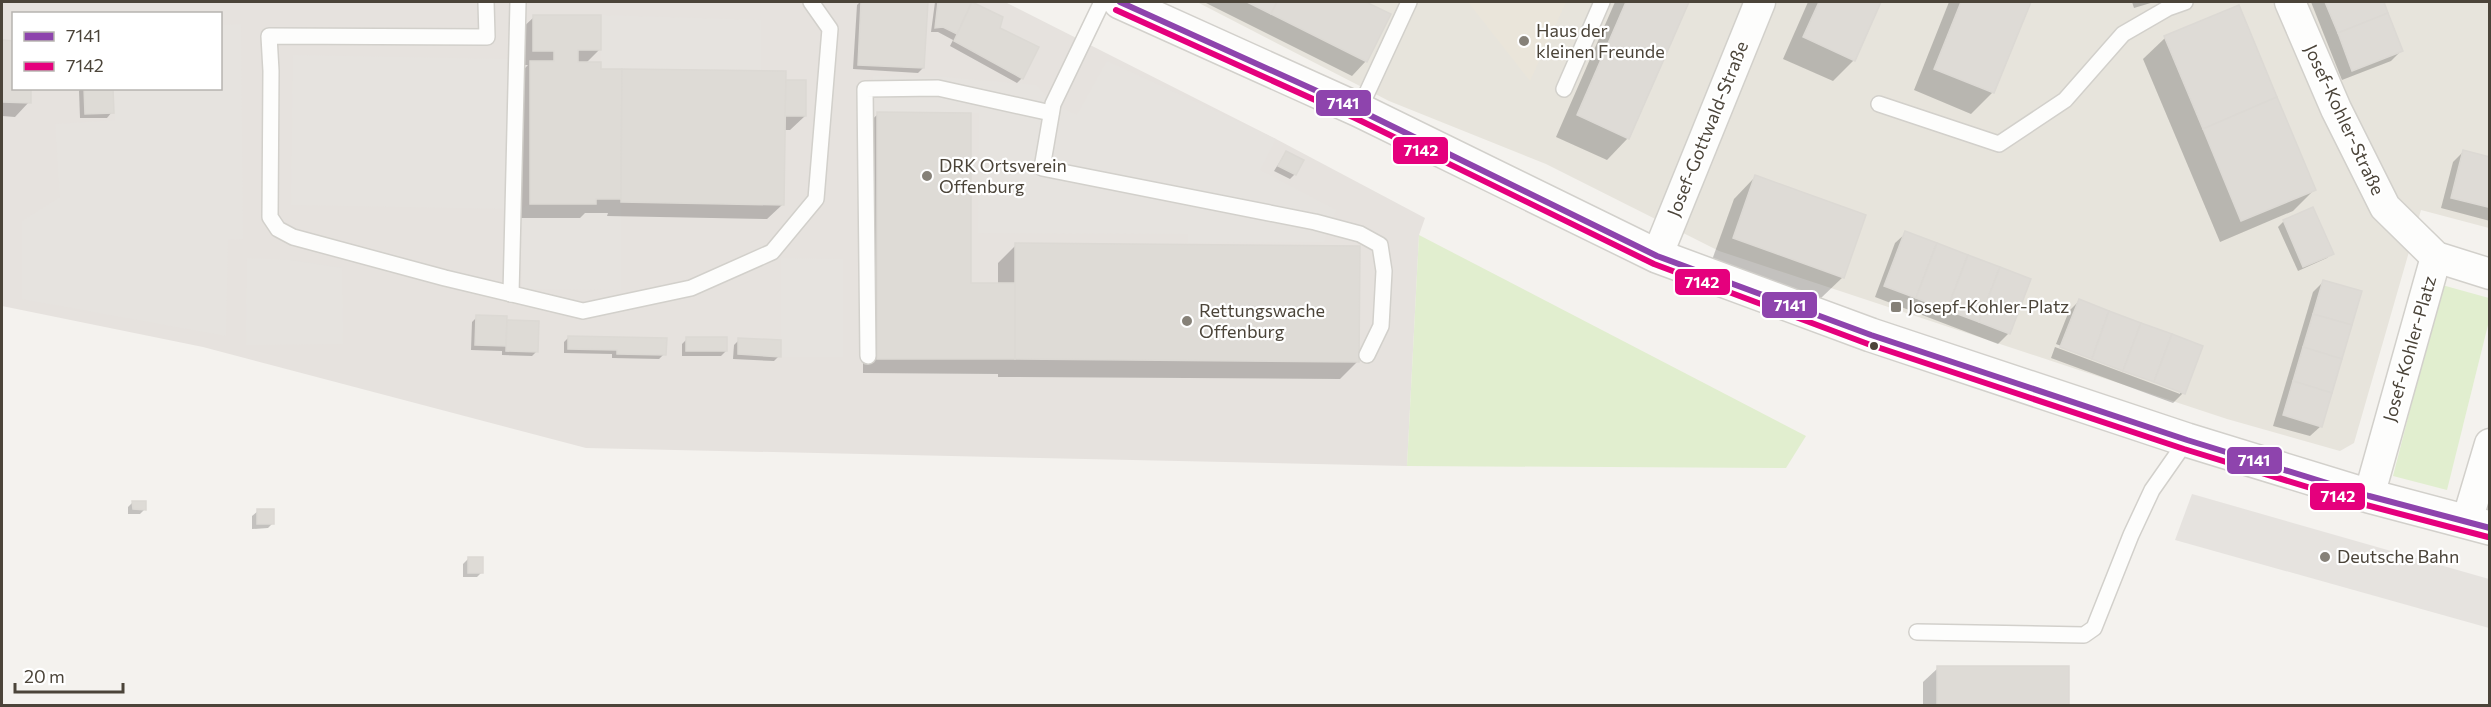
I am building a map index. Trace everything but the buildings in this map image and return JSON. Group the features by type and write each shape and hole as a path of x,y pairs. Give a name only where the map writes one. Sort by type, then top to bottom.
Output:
{"street":[{"name":"Josef-Gottwald-Straße","path":"1657,256 1760,2"},
{"name":"Josef-Kohler-Straße","path":"2290,2 2337,109 2385,207 2436,257"},
{"path":"1139,6 1359,110 1657,256 1871,335 2187,440 2369,496 2479,524 2490,444"},
{"name":"Josef-Kohler-Platz","path":"2369,496 2436,257 2490,274"}],"lane":[{"path":"486,2 487,37 269,36 271,71 270,217 278,229 293,237 583,311 691,288 772,252 816,199 830,29 811,2"},
{"path":"511,294 518,2"},
{"path":"1102,2 1053,104 1042,168 1315,222 1360,234 1380,245 1384,271 1381,326 1367,355"},
{"path":"1359,110 1409,2"},
{"path":"1564,89 1602,2"},
{"path":"1878,104 1999,144 2065,100 2123,34 2168,8 2185,2"},
{"path":"868,356 865,89 938,88 1051,113"},
{"path":"1917,632 2084,635 2094,628 2131,534 2152,490 2187,440"}],"shaded area":[{"path":"2,2 1005,2 1276,139 1425,218 1419,235 1407,466 586,448 203,347 2,306"},
{"path":"1197,2 2489,2 2489,228 2421,210 2354,443 2340,451 2227,419 1719,251 1546,164 1389,101"},
{"name":"Haus der kleinen Freunde","path":"1468,2 1566,2 1530,81"},
{"path":"601,15 761,20 761,70 601,69"},
{"path":"241,24 243,239 228,240 226,336 22,299 22,221 60,197 55,124 115,120 113,90 222,90 222,25"},
{"path":"293,55 511,59 509,209 291,205"},
{"path":"1107,61 1276,139 1260,170 1336,210 1324,242 1188,243 1188,234 978,233 979,113 873,113 873,76 944,77 1036,85 1053,104 1077,115"},
{"path":"596,199 621,199 621,290 522,289 521,209 530,204 596,204"},
{"path":"247,258 290,260 342,268 343,344 246,345"},
{"path":"781,258 843,259 843,357 781,357"},
{"name":"Deutsche Bahn","path":"2192,494 2489,579 2489,628 2175,540"}],"green space":[{"path":"1419,235 1806,436 1786,468 1407,466"},
{"path":"2442,285 2489,298 2489,321 2447,490 2393,476"}],"transit line":[{"name":"7141","path":"1120,2 1359,110 1657,256 1871,335 2187,440 2369,496 2490,528"},
{"name":"7142","path":"1116,10 1355,118 1654,264 1868,344 2184,449 2366,505 2488,537"}],"place":[{"name":"Haus der kleinen Freunde","path":"1524,41"},
{"name":"DRK Ortsverein Offenburg","path":"927,176"},
{"name":"Josepf-Kohler-Platz","path":"1896,307"},
{"name":"Rettungswache Offenburg","path":"1187,321"},
{"name":"Deutsche Bahn","path":"2325,557"}]}
